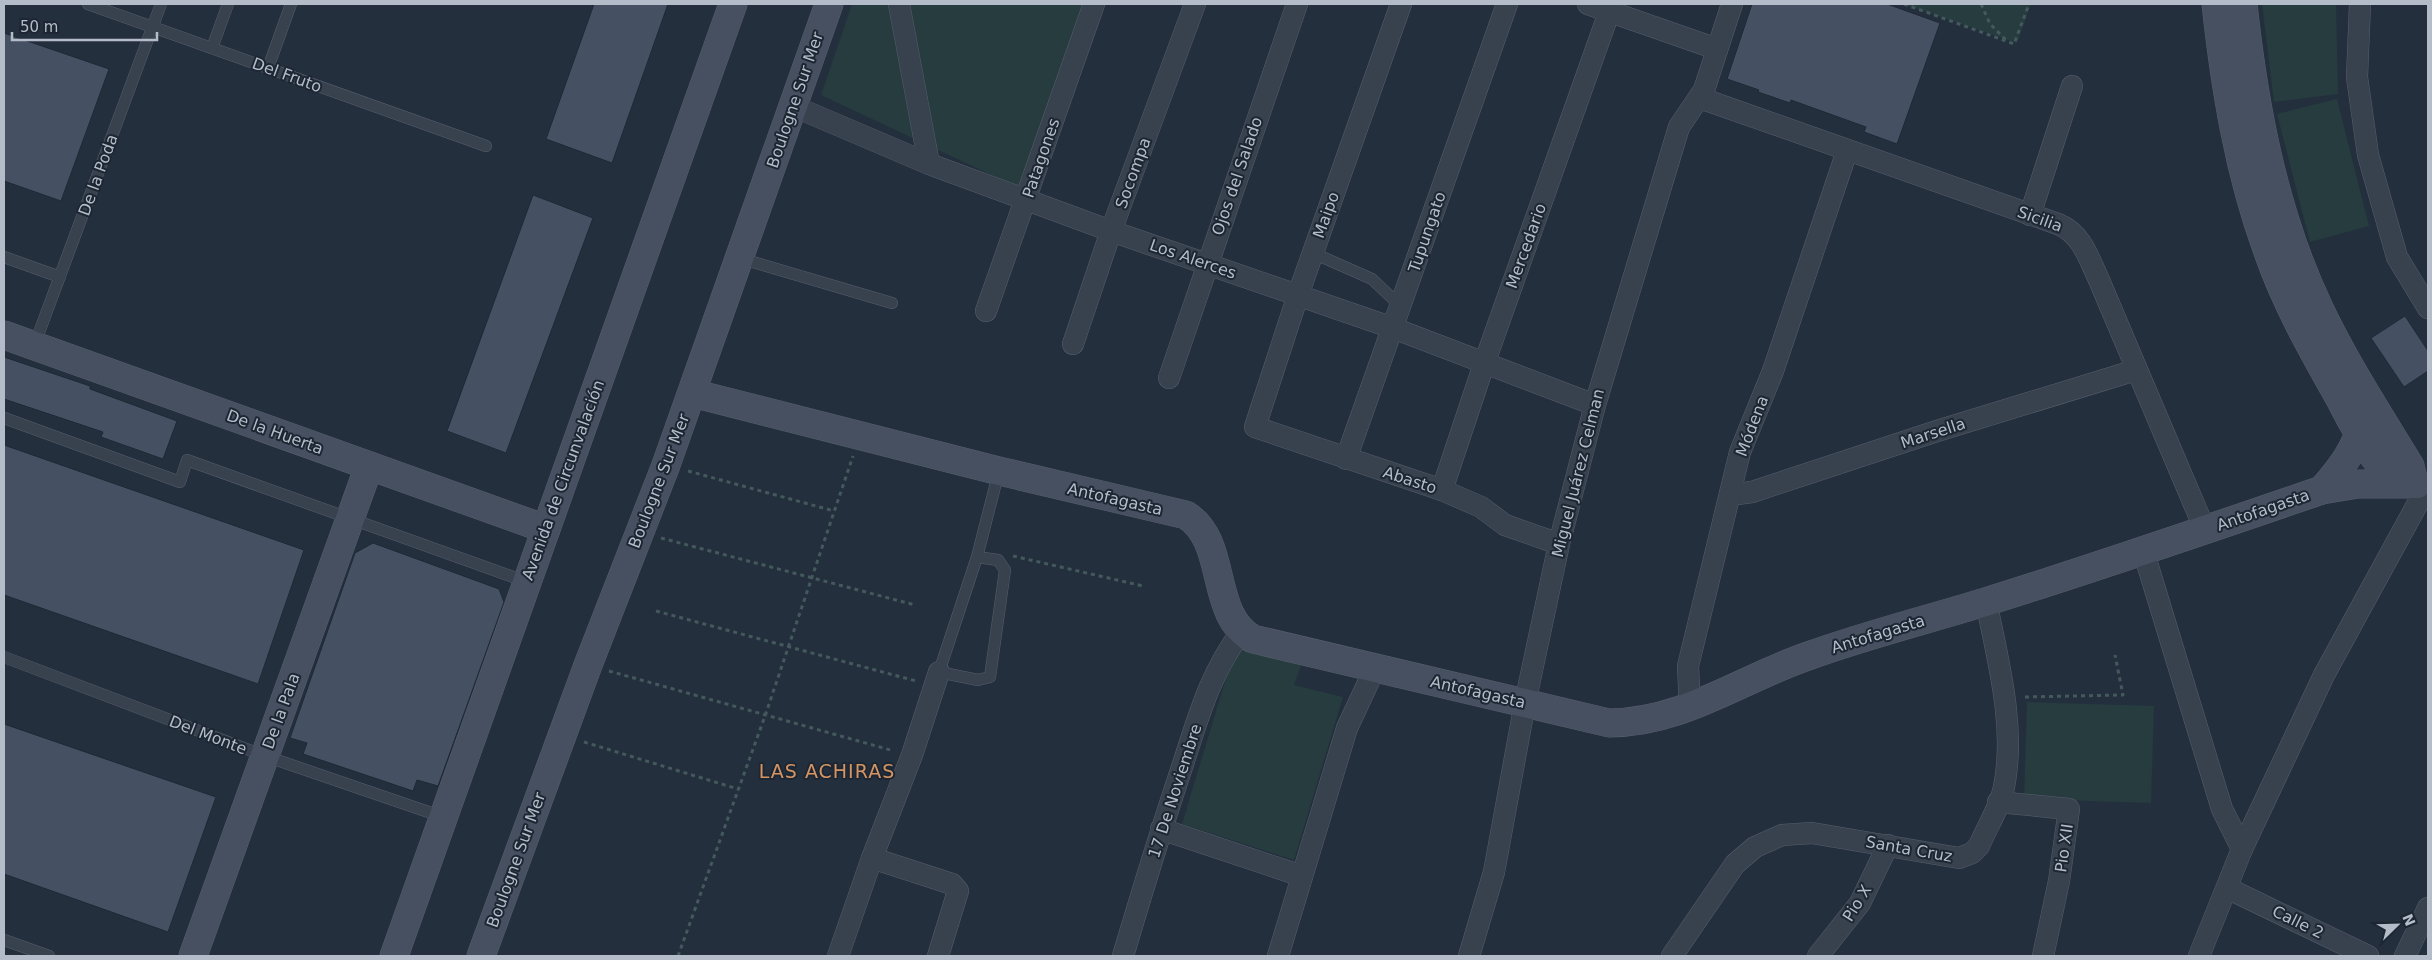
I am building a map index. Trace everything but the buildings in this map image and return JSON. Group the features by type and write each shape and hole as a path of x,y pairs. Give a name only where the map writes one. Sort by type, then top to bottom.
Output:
{"street":[{"name":"Avenida de Circunvalación","path":"394,956 733,4"},
{"name":"Boulogne Sur Mer","path":"481,956 588,665 666,465 829,4"},
{"path":"899,4 929,164"},
{"name":"Patagones","path":"986,311 1027,200 1094,4"},
{"name":"Socompa","path":"1073,344 1111,231 1195,4"},
{"name":"Ojos del Salado","path":"1169,378 1297,4"},
{"name":"Maipo","path":"1255,427 1298,295 1401,4"},
{"name":"Tupungato","path":"1346,459 1507,4"},
{"path":"1588,4 1611,7 1717,49"},
{"name":"Miguel Juárez Celman","path":"1469,956 1494,872 1525,703 1559,544 1595,404 1679,127 1700,98 1732,4"},
{"path":"2216,4 2227,86 2239,150 2268,253 2298,324 2360,435 2386,471 2421,487"},
{"path":"2243,4 2254,86 2265,143 2293,242 2319,309 2421,487"},
{"path":"2360,4 2357,77 2368,155 2397,258 2428,308"},
{"name":"Mercedario","path":"1442,490 1484,364 1611,7"},
{"path":"2030,215 2072,86"},
{"name":"Sicilia","path":"1700,98 2066,228 2076,234 2082,244 2205,530"},
{"name":"Los Alerces","path":"793,106 929,164 1111,231 1393,328 1484,364 1595,404"},
{"name":"Módena","path":"1690,708 1688,666 1740,452 1773,371 1847,151"},
{"name":"De la Huerta","path":"4,335 546,529"},
{"name":"Marsella","path":"1730,495 1752,492 1937,431 2136,370"},
{"name":"Antofagasta","path":"692,393 859,437 1186,515 1197,522 1206,535 1228,610 1241,632 1253,639 1609,723 1641,721 1690,708 1766,672 1807,656 1986,602 2322,490 2358,484 2421,487"},
{"name":"Antofagasta","path":"2322,490 2348,458 2360,435 2367,395"},
{"name":"Abasto","path":"1255,427 1442,490 1481,507 1504,525 1559,544"},
{"name":"De la Pala","path":"193,956 369,466"},
{"path":"2199,956 2242,849 2324,676 2421,487"},
{"path":"2143,550 2222,809 2242,849"},
{"name":"Santa Cruz","path":"1672,956 1729,871 1755,847 1782,836 1797,833 1959,858 1972,852 1978,846 2004,787 2006,764 2004,697 1986,602"},
{"name":"17 De Noviembre","path":"1123,956 1161,829 1211,680 1225,654 1241,632"},
{"path":"1278,956 1347,728 1375,668"},
{"path":"838,956 872,858 912,755 937,679"},
{"name":"Pio XII","path":"1998,802 2070,809 2059,881 2043,956"},
{"path":"1161,829 1302,876"},
{"name":"Pio X","path":"1818,956 1860,903 1888,846"},
{"path":"872,858 952,884 958,891 938,956"},
{"name":"Calle 2","path":"2227,888 2368,956"},
{"path":"2405,956 2428,908"}],"lane":[{"name":"Del Fruto","path":"88,4 486,146"},
{"name":"De la Poda","path":"34,346 160,4"},
{"path":"212,48 228,4"},
{"path":"268,68 291,4"},
{"path":"1313,254 1372,279 1392,298 1402,303"},
{"path":"4,257 60,277"},
{"path":"739,258 892,303"},
{"path":"4,418 180,482 187,460 527,582"},
{"path":"977,557 998,560 1005,570 990,677 978,680 937,679 977,557 999,471"},
{"name":"Del Monte","path":"4,657 265,756 443,817"},
{"path":"4,940 49,956"}],"path":[{"path":"1904,4 2014,44"},
{"path":"1981,4 1990,24 2000,37 2014,44"},
{"path":"2014,44 2029,4"},
{"path":"678,956 765,716 859,437"},
{"path":"666,465 834,511"},
{"path":"640,532 914,605"},
{"path":"998,560 1012,556 1143,586"},
{"path":"656,611 788,646 937,679"},
{"path":"2004,697 2123,695 2116,655"},
{"path":"588,665 765,716 912,755"},
{"path":"562,735 738,789"}],"green space":[{"path":"852,4 1086,4 1021,189 821,95"},
{"path":"1903,4 2031,4 2017,43"},
{"path":"2262,4 2336,4 2338,94 2274,102"},
{"path":"2337,99 2369,226 2310,242 2277,114"},
{"path":"1242,647 1303,660 1294,685 1343,697 1294,860 1182,824 1226,678"},
{"path":"2027,702 2154,706 2151,803 2024,799"}],"district":[{"name":"LAS ACHIRAS","path":"827,771"}]}
